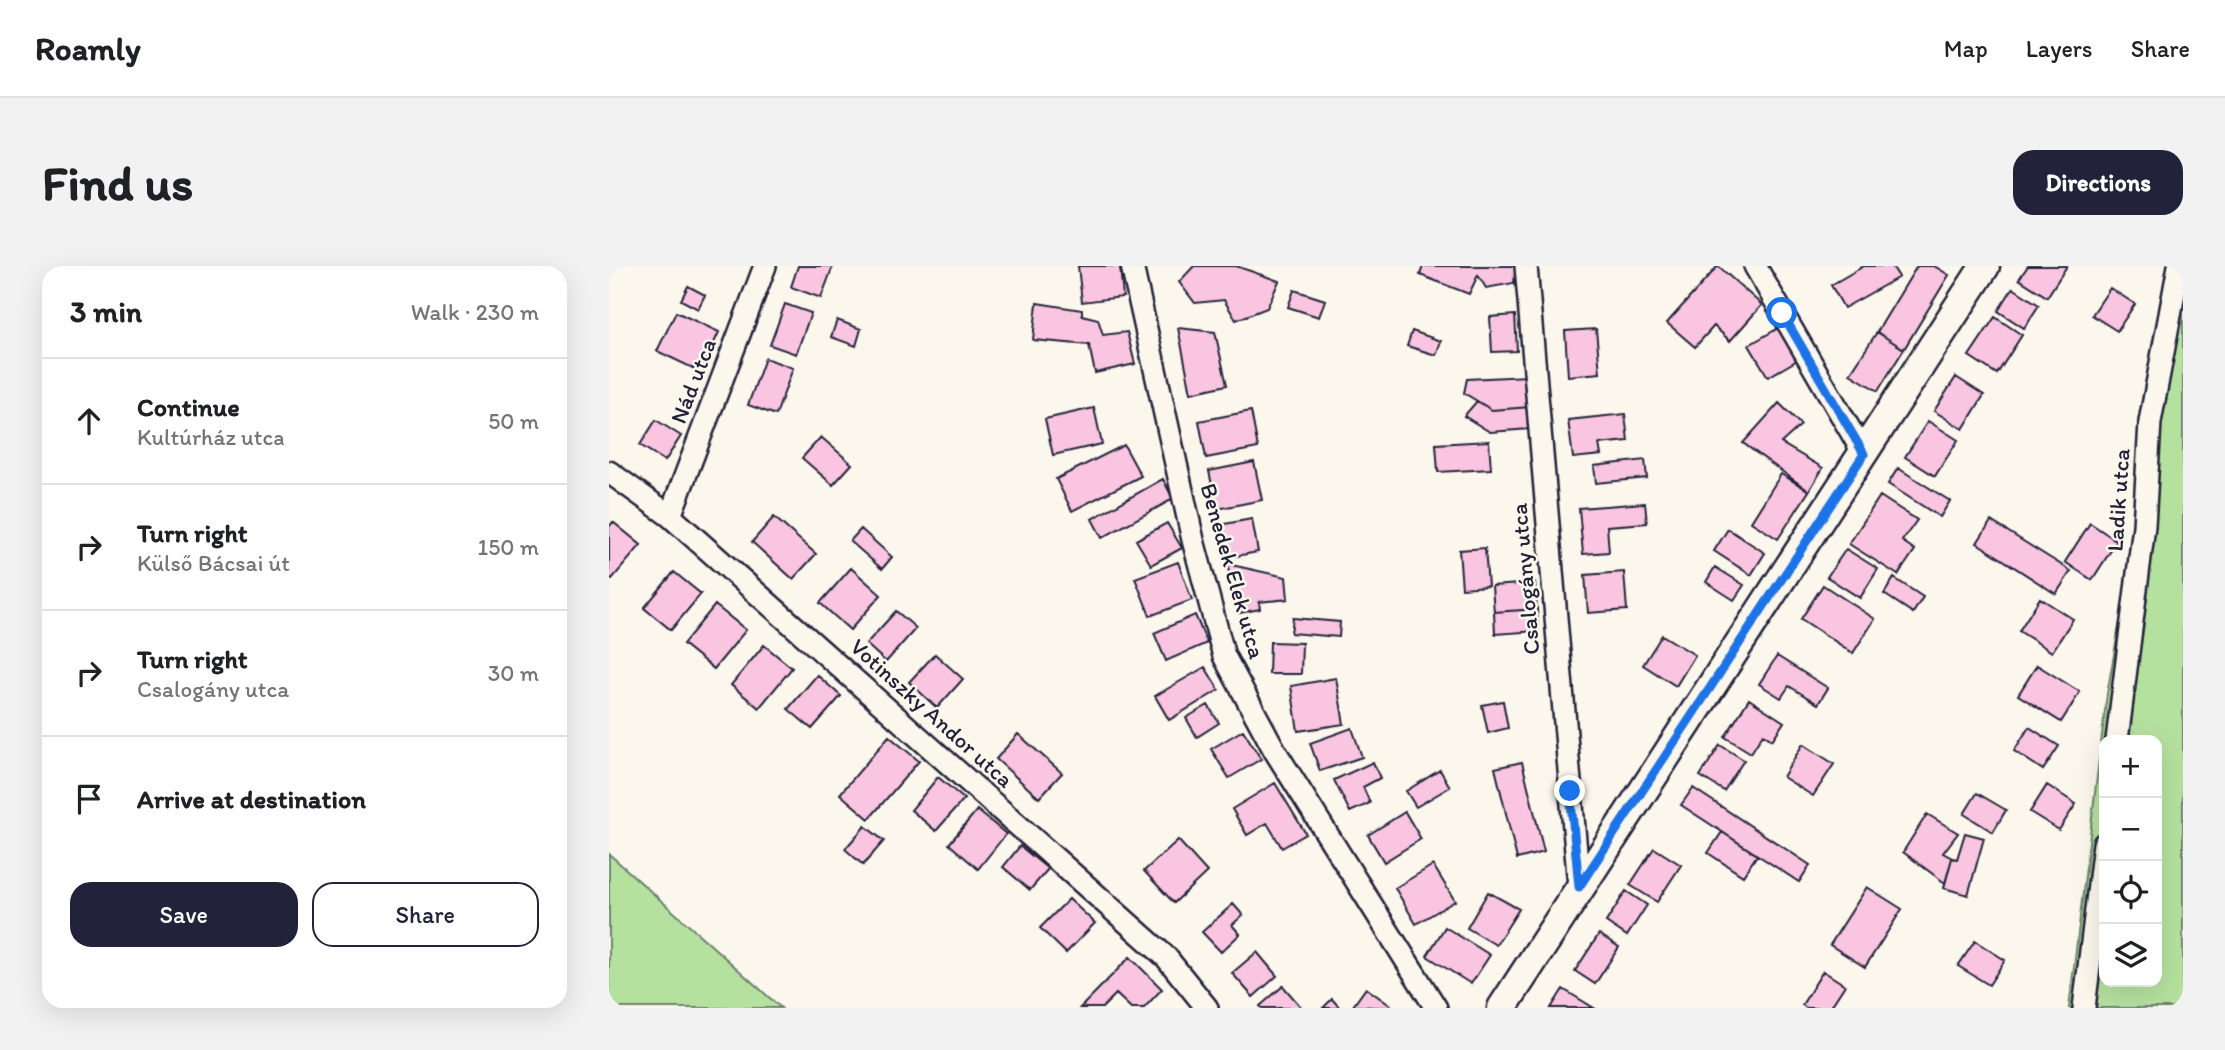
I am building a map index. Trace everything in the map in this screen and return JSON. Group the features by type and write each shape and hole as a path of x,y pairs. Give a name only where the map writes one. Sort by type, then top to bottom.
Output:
{"main road":[{"path":"1502,1008 1985,266"}],"street":[{"name":"Nád utca","path":"670,516 765,266"},
{"name":"Benedek Elek utca","path":"1132,266 1193,540 1224,656 1275,751 1436,1008"},
{"name":"Csalogány utca","path":"1526,266 1579,887"},
{"path":"1755,266 1864,454"},
{"name":"Ladik utca","path":"2118,735 2144,526 2150,422 2179,266"},
{"name":"Votinszky Andor utca","path":"609,471 670,516 1166,957 1207,1008"},
{"path":"2084,1008 2102,861"}],"green space":[{"path":"2183,266 2183,1008 2069,1008 2099,760 2099,987 2162,987 2162,735 2102,735"},
{"path":"609,854 781,1008 609,1008"}],"building":[{"path":"798,266 833,266 821,298 791,287"},
{"path":"1078,266 1120,266 1123,297 1082,302"},
{"path":"1194,266 1236,266 1279,281 1267,308 1236,320 1224,300 1195,303 1179,282"},
{"path":"1423,266 1516,266 1514,283 1486,288 1478,275 1469,294 1420,275"},
{"path":"1718,266 1762,305 1730,341 1714,326 1695,347 1667,323"},
{"path":"1864,266 1892,266 1899,277 1844,308 1831,285"},
{"path":"1917,266 1934,266 1949,275 1904,349 1877,332"},
{"path":"2028,266 2067,266 2047,297 2019,279"},
{"path":"688,286 705,295 698,309 681,300"},
{"path":"2013,288 2039,305 2024,328 1998,311"},
{"path":"2110,288 2135,304 2117,331 2092,315"},
{"path":"1294,290 1325,300 1319,317 1288,307"},
{"path":"1037,303 1082,310 1082,315 1098,319 1103,335 1127,332 1135,364 1095,373 1089,345 1033,340"},
{"path":"785,304 811,313 796,354 770,345"},
{"path":"676,312 719,332 701,372 657,351"},
{"path":"1515,315 1517,351 1492,352 1490,317"},
{"path":"1995,317 2022,335 1997,374 1969,356"},
{"path":"837,320 861,329 856,346 831,337"},
{"path":"1782,326 1801,358 1768,377 1749,345"},
{"path":"1178,328 1215,332 1227,385 1191,393"},
{"path":"1596,329 1600,373 1568,376 1565,331"},
{"path":"1412,331 1441,341 1436,355 1407,346"},
{"path":"1877,332 1904,349 1878,391 1850,374"},
{"path":"765,358 793,368 776,415 748,405"},
{"path":"1528,376 1530,407 1492,410 1464,393 1467,379"},
{"path":"1956,377 1984,395 1963,429 1934,411"},
{"path":"1477,401 1492,410 1530,407 1530,429 1490,432 1464,416"},
{"path":"1779,403 1801,425 1781,443 1823,468 1809,491 1743,443"},
{"path":"1094,408 1102,444 1053,455 1045,419"},
{"path":"1251,411 1258,448 1206,458 1199,421"},
{"path":"1625,414 1628,441 1599,444 1601,455 1573,458 1568,420"},
{"path":"656,420 681,436 665,461 640,445"},
{"path":"1928,421 1958,440 1935,476 1905,457"},
{"path":"821,437 852,464 833,485 802,458"},
{"path":"1489,441 1491,469 1438,472 1436,444"},
{"path":"1124,445 1141,476 1072,511 1056,479"},
{"path":"1645,460 1647,478 1596,483 1594,466"},
{"path":"1254,462 1262,500 1217,509 1209,471"},
{"path":"1898,468 1950,501 1940,517 1888,484"},
{"path":"1781,474 1809,491 1778,539 1751,522"},
{"path":"1163,479 1173,499 1102,538 1092,519"},
{"path":"1880,496 1917,520 1902,541 1915,550 1898,575 1849,544"},
{"path":"1645,503 1647,523 1607,526 1609,552 1583,554 1579,508"},
{"path":"774,517 816,554 793,579 752,542"},
{"path":"1252,519 1258,552 1225,558 1219,525"},
{"path":"1991,521 2071,571 2056,594 1977,543"},
{"path":"613,522 641,545 612,579 609,577 609,527"},
{"path":"1167,523 1182,548 1151,565 1136,540"},
{"path":"2090,523 2117,541 2092,580 2065,562"},
{"path":"861,529 892,557 882,569 850,541"},
{"path":"1728,529 1765,553 1751,575 1714,551"},
{"path":"1485,548 1488,586 1462,588 1459,550"},
{"path":"1846,549 1878,569 1860,598 1827,577"},
{"path":"1178,562 1192,600 1150,616 1135,578"},
{"path":"1227,564 1286,577 1288,599 1259,602 1260,609 1239,613"},
{"path":"1715,567 1744,585 1734,600 1706,582"},
{"path":"851,568 881,595 850,630 820,603"},
{"path":"674,572 701,594 671,630 644,608"},
{"path":"1624,572 1627,610 1588,613 1585,575"},
{"path":"1894,578 1923,597 1913,613 1884,594"},
{"path":"1535,583 1537,609 1494,612 1492,586"},
{"path":"1823,585 1875,619 1853,653 1801,619"},
{"path":"2040,598 2073,619 2052,652 2019,631"},
{"path":"715,605 746,630 714,669 683,644"},
{"path":"1537,609 1538,631 1495,634 1494,612"},
{"path":"896,611 916,628 886,662 866,644"},
{"path":"1195,615 1207,643 1166,661 1154,633"},
{"path":"1293,618 1340,622 1339,637 1291,633"},
{"path":"1662,635 1695,655 1676,686 1643,665"},
{"path":"1270,642 1302,643 1301,674 1269,674"},
{"path":"764,645 792,668 759,708 731,685"},
{"path":"935,654 963,679 937,708 909,682"},
{"path":"1777,656 1828,688 1818,704 1789,686 1781,698 1759,684"},
{"path":"2037,665 2080,692 2061,722 2018,695"},
{"path":"1205,667 1219,690 1169,720 1155,696"},
{"path":"817,675 841,696 812,729 788,709"},
{"path":"1336,678 1344,724 1298,731 1291,686"},
{"path":"1749,699 1784,722 1772,740 1763,734 1751,753 1725,737"},
{"path":"1503,701 1508,728 1488,733 1482,705"},
{"path":"1208,705 1219,723 1197,737 1186,718"},
{"path":"2029,727 2059,746 2043,770 2014,751"},
{"path":"1352,728 1362,757 1320,771 1310,743"},
{"path":"1243,730 1261,759 1229,778 1211,749"},
{"path":"1018,734 1062,773 1039,798 996,759"},
{"path":"889,736 919,761 869,819 840,794"},
{"path":"1803,744 1834,764 1813,796 1783,777"},
{"path":"1720,745 1744,760 1724,791 1700,776"},
{"path":"1373,762 1380,778 1363,787 1370,803 1350,812 1334,780"},
{"path":"1522,762 1544,852 1517,859 1495,768"},
{"path":"1440,770 1450,787 1416,807 1406,791"},
{"path":"938,777 964,799 936,831 911,810"},
{"path":"1275,783 1306,834 1282,848 1267,823 1247,835 1232,809"},
{"path":"2047,785 2076,804 2059,830 2030,812"},
{"path":"1693,788 1810,865 1799,882 1681,805"},
{"path":"1977,793 2006,810 1993,832 1964,814"},
{"path":"977,810 1006,834 978,869 949,844"},
{"path":"1405,812 1421,839 1384,862 1368,835"},
{"path":"1927,814 1958,833 1943,853 1952,858 1945,883 1903,852"},
{"path":"865,826 884,841 863,865 845,849"},
{"path":"1722,832 1757,855 1743,876 1708,853"},
{"path":"1965,833 1984,838 1968,895 1944,888 1952,858 1957,859"},
{"path":"1178,840 1207,872 1174,903 1144,871"},
{"path":"1020,846 1048,869 1030,890 1003,867"},
{"path":"1654,848 1681,865 1657,902 1630,885"},
{"path":"1433,865 1455,901 1416,924 1395,888"},
{"path":"1867,887 1902,909 1865,967 1830,945"},
{"path":"1626,891 1647,905 1627,936 1606,922"},
{"path":"1488,892 1519,909 1496,945 1467,928"},
{"path":"1069,899 1095,923 1066,953 1040,928"},
{"path":"1233,904 1243,915 1232,925 1240,934 1221,952 1202,932"},
{"path":"1445,927 1490,955 1471,984 1427,956"},
{"path":"1599,934 1619,947 1595,984 1575,971"},
{"path":"1975,941 2005,960 1989,985 1958,966"},
{"path":"1257,952 1277,976 1253,997 1232,973"},
{"path":"1130,957 1162,989 1144,1008 1131,1008 1116,994 1102,1008 1080,1008"},
{"path":"1823,971 1845,985 1830,1008 1807,1008 1802,1005"},
{"path":"1283,986 1302,1008 1260,1006"},
{"path":"1366,988 1394,1008 1353,1006"},
{"path":"1563,989 1594,1008 1551,1008"},
{"path":"1332,999 1340,1008 1323,1008"}],"route":[{"path":"1570,791 1579,887 1864,454 1782,313"}]}
